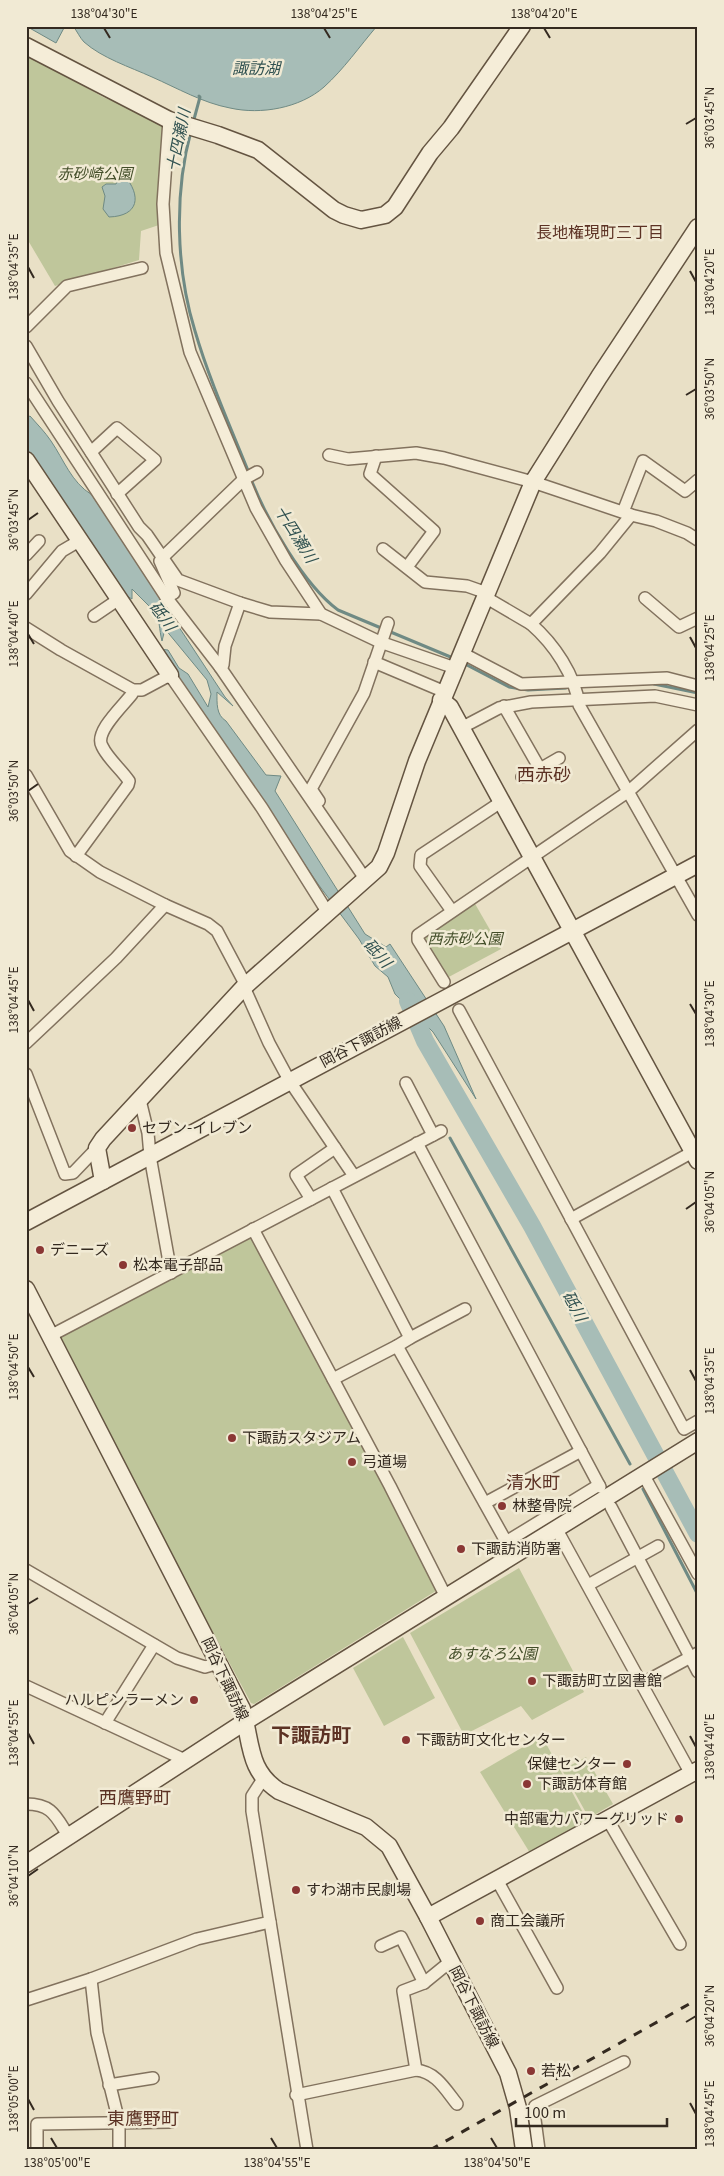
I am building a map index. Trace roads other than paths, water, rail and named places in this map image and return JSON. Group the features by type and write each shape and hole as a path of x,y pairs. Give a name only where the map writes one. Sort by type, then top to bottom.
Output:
{"street":[{"path":"26,46 173,121 258,150 344,215 361,220 381,216 395,208 430,153 451,128 522,26"},
{"path":"173,121 163,204 166,253 190,352 251,475 256,508 286,560 321,614"},
{"path":"26,1074 65,1174 73,1174 97,1148 103,1138 244,987 379,867 386,853 417,761 443,696 533,482 599,377 698,227"},
{"path":"26,327 67,286 142,268"},
{"path":"26,346 90,452 139,527 147,535 178,580 270,612 321,614 381,640 459,660 521,684 575,684 667,679 698,686"},
{"path":"26,384 166,597 220,668 322,817 363,883"},
{"path":"90,452 117,428 154,460 118,494"},
{"path":"329,455 348,459 416,453 444,458 533,482 627,514 656,521 698,540"},
{"path":"376,456 370,474 434,530 407,567"},
{"path":"531,624 600,553 627,514 643,461 685,491 698,480"},
{"path":"29,471 119,599 331,910"},
{"path":"166,597 174,592 160,562 163,557 251,475"},
{"path":"136,552 142,548 139,527"},
{"path":"26,555 39,541"},
{"path":"26,594 62,551 79,541"},
{"path":"383,549 425,582 467,586 486,595 531,624 546,637 575,684 579,706 698,914"},
{"path":"645,598 680,627 698,618"},
{"path":"94,616 119,599"},
{"path":"220,668 223,665 225,646 240,603"},
{"path":"322,817 326,814 311,789 364,693 388,624"},
{"path":"26,628 133,690 142,690 170,675"},
{"path":"374,662 443,696 696,1154 570,1219"},
{"path":"663,696 667,679"},
{"path":"76,856 128,786 128,781 102,746 99,738 102,730 132,694 133,690"},
{"path":"461,728 504,706 531,702 663,696 698,705"},
{"path":"504,706 540,769"},
{"path":"444,982 418,940 418,935 629,791 698,730"},
{"path":"522,777 559,758"},
{"path":"26,775 65,845 76,856 100,872 217,930 243,980 244,987 268,1043 289,1080 354,1176"},
{"path":"452,911 420,866 421,855 502,802"},
{"name":"岡谷下諏訪線","path":"26,1222 289,1080 698,864"},
{"path":"26,1043 116,958 166,905"},
{"path":"459,1010 684,1429 698,1421"},
{"path":"50,1336 437,1133 406,1083"},
{"path":"140,1100 147,1126 150,1156 170,1272"},
{"path":"26,1864 246,1721 446,1597 510,1548 600,1486 417,1143"},
{"path":"97,1148 103,1181"},
{"path":"311,1199 296,1174 335,1148"},
{"path":"332,1188 410,1338"},
{"path":"253,1229 390,1486 446,1597"},
{"name":"岡谷下諏訪線","path":"26,1289 242,1709 246,1721 251,1753 256,1767 263,1779 279,1791 366,1827 389,1846 452,1961 508,2073 518,2108 524,2150"},
{"path":"333,1379 465,1309"},
{"path":"396,1346 510,1548"},
{"path":"510,1548 556,1528 698,1441"},
{"path":"485,1503 581,1452"},
{"path":"645,1473 698,1574"},
{"path":"611,1507 637,1559 694,1655 698,1672"},
{"path":"428,1917 694,1772 641,1684 556,1528"},
{"path":"588,1585 658,1546"},
{"path":"26,1570 177,1658 205,1667 219,1663"},
{"path":"104,1723 154,1645"},
{"path":"641,1684 694,1655"},
{"path":"26,1686 185,1760"},
{"path":"263,1779 252,1796 252,1811 296,2095 307,2150"},
{"path":"26,1804 35,1804 51,1809 68,1837"},
{"path":"608,1820 680,1944"},
{"path":"498,1880 557,1988"},
{"path":"26,2000 91,1979 197,1939 270,1922"},
{"path":"381,1946 401,1937 424,1983"},
{"path":"416,2070 404,1991 424,1983 452,1961"},
{"path":"91,1979 97,2033 118,2122 119,2150"},
{"path":"539,2150 534,2112 535,2106 624,2062"},
{"path":"296,2095 416,2070 432,2074 457,2104"},
{"path":"109,2085 153,2078"},
{"path":"37,2150 37,2124 171,2122"}],"water":[{"path":"26,26 65,26 56,43"},
{"name":"諏訪湖","path":"73,26 377,26 338,73 314,94 292,105 254,111 210,103 116,62 91,48 84,42"},
{"path":"124,175 133,190 134,204 127,213 109,217 103,209 105,196 102,187 106,184 116,184 120,176"},
{"path":"30,416 49,438 73,477 92,495 225,697 233,706 217,692 220,715 266,775 281,776 275,791 365,934 386,947 390,944 444,1026 476,1099 433,1032 395,994 388,977 375,966 359,939 318,884 159,649 168,650 179,668 188,674 208,707 211,694 207,680 165,629 162,641 154,609 152,612 149,606 132,589 132,599 125,595 26,449 26,418"}],"waterway":[{"name":"十四瀬川","path":"193,123 199,96"},
{"name":"十四瀬川","path":"191,131 182,180 180,205 181,257 184,283 195,331 207,367 249,473"},
{"name":"十四瀬川","path":"251,479 266,513 287,550 299,568 325,599 338,610 453,658"},
{"name":"十四瀬川","path":"463,663 509,687 528,690 566,688"},
{"name":"十四瀬川","path":"654,684 698,693"},
{"name":"砥川","path":"408,1001 425,1041 532,1226 698,1534"},
{"path":"450,1138 630,1464"},
{"path":"643,1489 698,1595"}],"railway":[{"path":"430,2150 698,1999"}],"place":[{"name":"セブン-イレブン","path":"132,1128"},
{"name":"デニーズ","path":"40,1250"},
{"name":"松本電子部品","path":"123,1265"},
{"name":"下諏訪スタジアム","path":"232,1438"},
{"name":"弓道場","path":"352,1462"},
{"name":"林整骨院","path":"502,1506"},
{"name":"下諏訪消防署","path":"461,1549"},
{"name":"下諏訪町立図書館","path":"532,1681"},
{"name":"ハルピンラーメン","path":"194,1700"},
{"name":"下諏訪町文化センター","path":"406,1740"},
{"name":"保健センター","path":"627,1764"},
{"name":"下諏訪体育館","path":"527,1784"},
{"name":"中部電力パワーグリッド","path":"679,1819"},
{"name":"すわ湖市民劇場","path":"296,1890"},
{"name":"商工会議所","path":"480,1921"},
{"name":"若松","path":"531,2071"}],"district":[{"name":"長地権現町三丁目","path":"600,232"},
{"name":"西赤砂","path":"544,775"},
{"name":"清水町","path":"533,1483"},
{"name":"下諏訪町","path":"311,1735"},
{"name":"西鷹野町","path":"135,1798"},
{"name":"東鷹野町","path":"143,2119"}],"park label":[{"name":"赤砂崎公園","path":"95,174"},
{"name":"西赤砂公園","path":"465,939"},
{"name":"あすなろ公園","path":"492,1654"}]}
